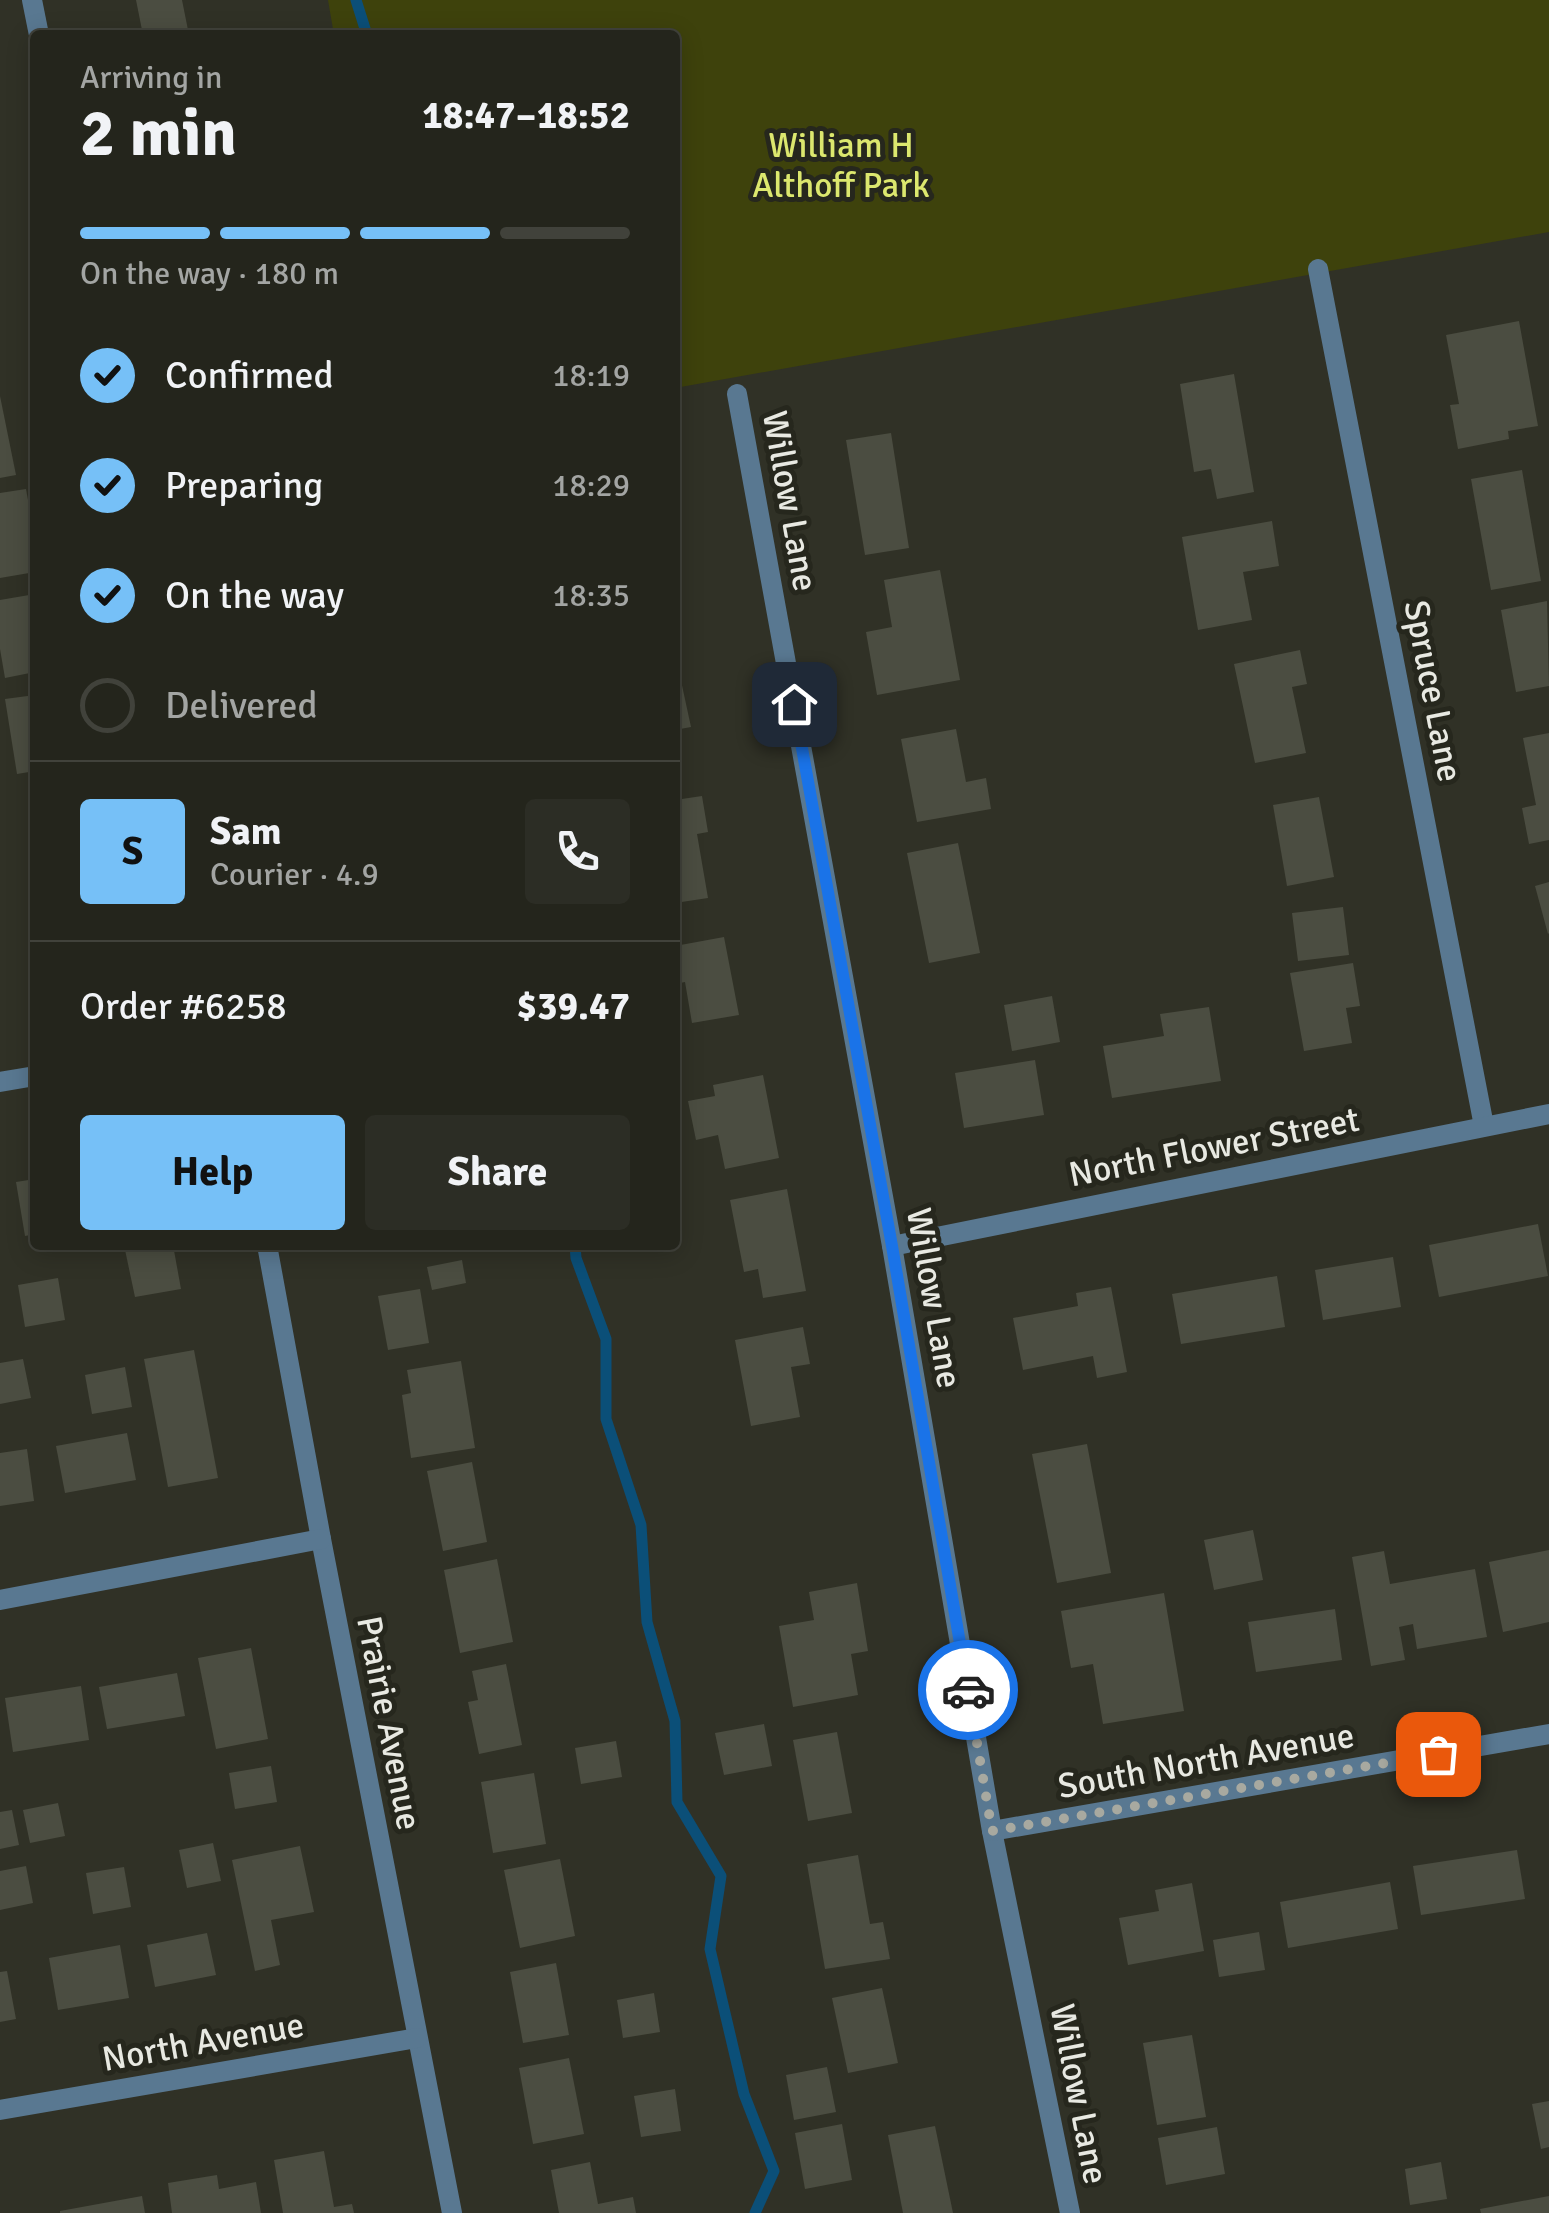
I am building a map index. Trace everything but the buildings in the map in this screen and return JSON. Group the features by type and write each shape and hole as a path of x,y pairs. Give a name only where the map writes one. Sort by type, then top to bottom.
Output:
{"street":[{"path":"32,0 38,30"},
{"name":"Spruce Lane","path":"1318,268 1484,1126"},
{"name":"Willow Lane","path":"737,394 892,1246 992,1831 1070,2213"},
{"path":"0,1082 30,1077"},
{"name":"North Flower Street","path":"892,1246 1549,1114"},
{"name":"Prairie Avenue","path":"268,1250 320,1539 452,2213"},
{"path":"0,1600 320,1539"},
{"name":"South North Avenue","path":"992,1831 1549,1734"},
{"name":"North Avenue","path":"0,2110 417,2038"}],"green space":[{"name":"William H Althoff Park","path":"328,0 1549,0 1549,232 680,387 680,30 333,30"}],"waterway":[{"path":"356,0 365,30"},
{"path":"575,1250 606,1339 606,1419 641,1525 647,1622 675,1721 677,1802 721,1876 710,1949 744,2094 774,2171 755,2213"}],"way so far":[{"path":"968,1690 992,1831 1438,1754"}],"route":[{"path":"794,704 968,1690"}]}
